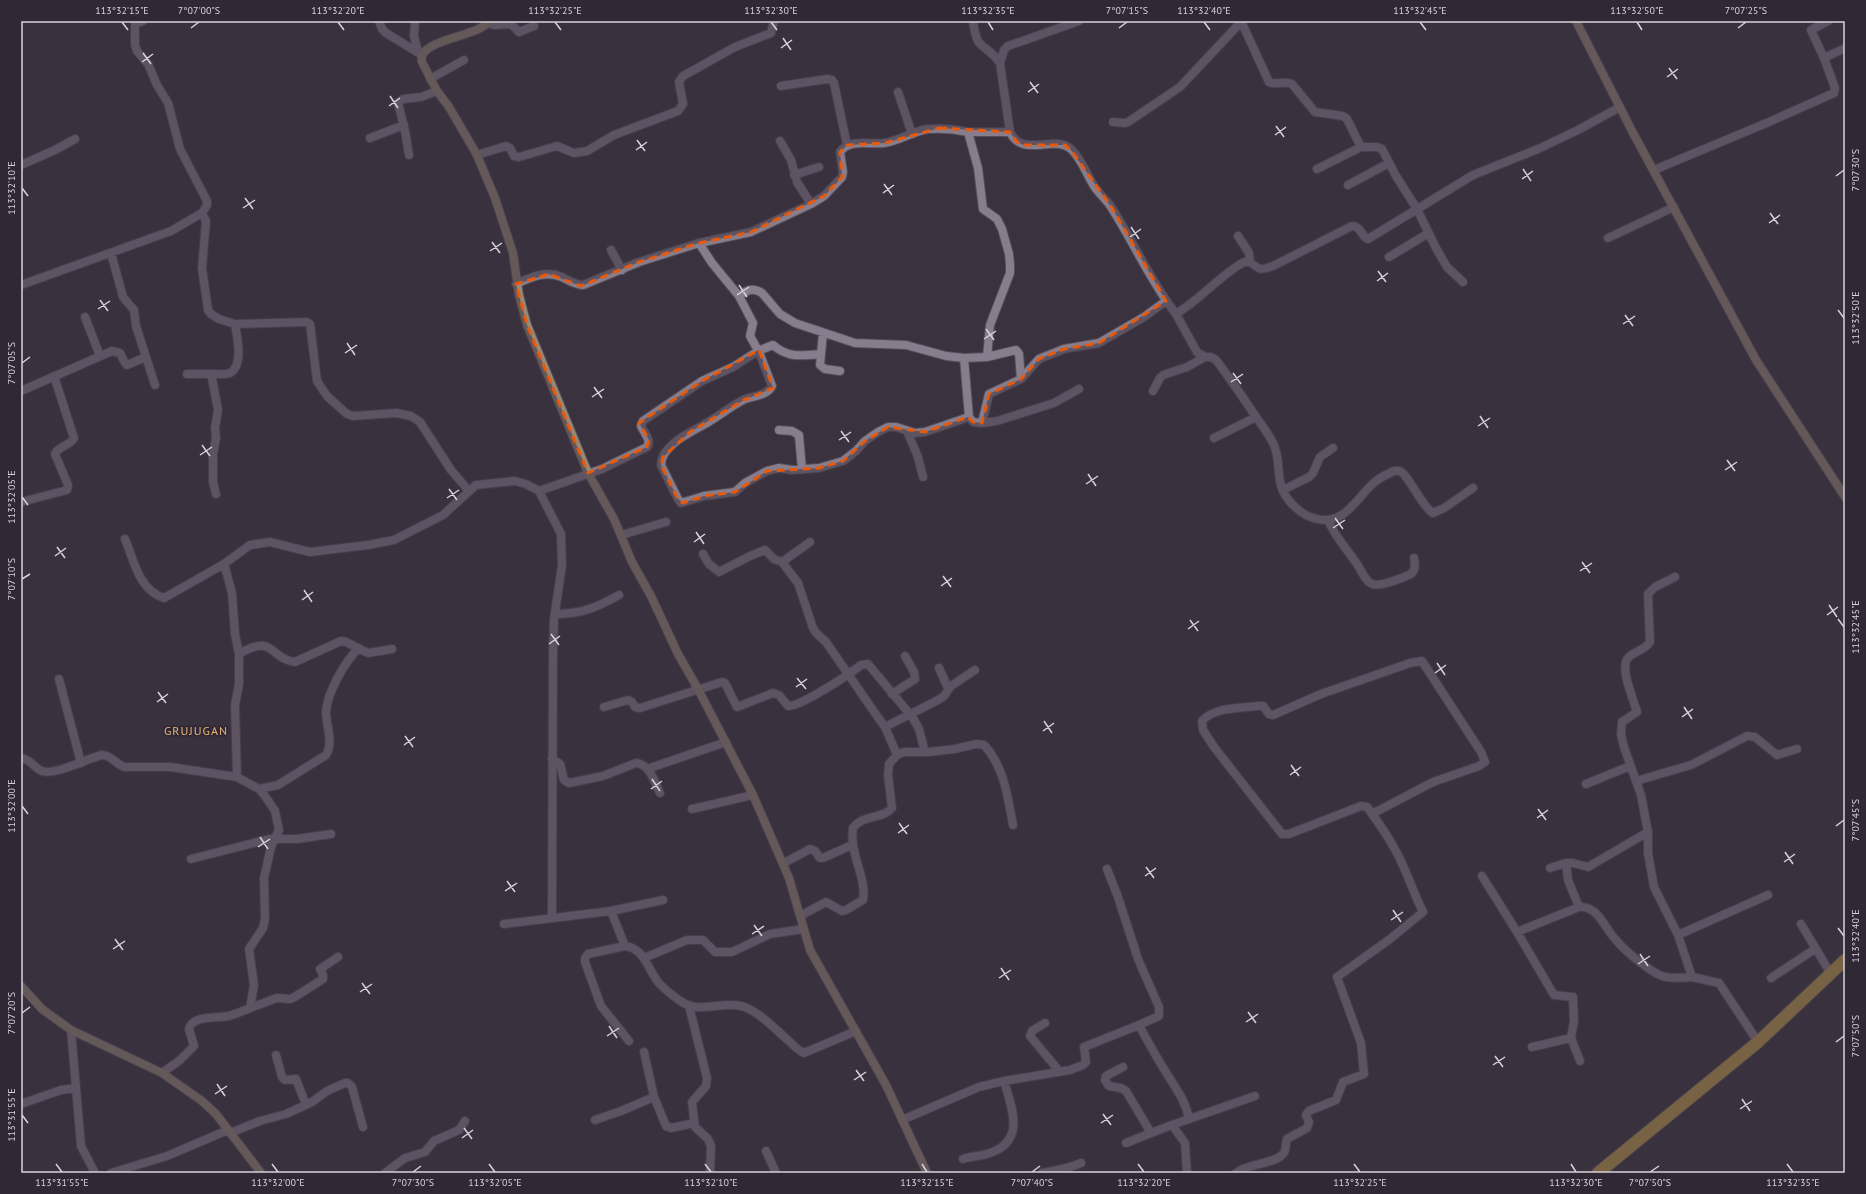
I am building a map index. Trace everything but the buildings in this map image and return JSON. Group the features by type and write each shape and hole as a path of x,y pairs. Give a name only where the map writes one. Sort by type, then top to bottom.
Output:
{"highway":[{"path":"1598,1173 1758,1042 1845,960"}],"street":[{"path":"379,21 382,29 386,33 420,54"},
{"path":"415,21 414,36 422,62 437,91 449,107 477,155 495,198 513,253 516,284 527,325 588,473 614,519 678,654 753,795 784,863 810,950 886,1085 927,1173"},
{"path":"477,155 506,146 510,148 514,156 520,158 557,146 578,153 587,150 614,135 678,111 683,104 679,82 683,76 732,49 765,37 771,33 774,21"},
{"path":"973,21 977,42 982,48 993,53 1000,63"},
{"path":"1079,21 1008,46 1004,50 1000,63 1010,132 1017,142 1024,145 1065,145 1072,150 1095,188 1112,208 1158,290 1176,314 1197,352 1205,357"},
{"path":"1576,21 1710,277 1756,360 1845,497"},
{"path":"1654,170 1834,93 1835,88 1824,58 1811,30 1828,21"},
{"path":"21,285 171,231 202,213 207,205 207,201 180,149 168,103 157,85 148,64 135,45 137,22"},
{"path":"420,54 441,41 474,31 489,22 494,25 511,24 518,32 534,26"},
{"path":"1113,122 1125,124 1172,93 1241,22 1269,82 1273,84 1288,82 1292,84 1315,112 1343,116 1352,128 1361,147"},
{"path":"1824,58 1845,48"},
{"path":"430,79 464,60"},
{"path":"780,86 827,79 832,80 834,83 847,146"},
{"path":"409,155 404,125 398,106 399,101 421,97 437,91"},
{"path":"898,92 912,134"},
{"path":"1238,236 1249,254 1250,262 1262,270 1274,266 1352,226 1359,229 1368,239 1473,175 1538,149 1578,130 1620,107"},
{"path":"370,138 404,125"},
{"path":"516,284 529,278 549,274 583,286 639,262 699,243 751,232 811,204 824,196 842,177 843,172 840,152 847,146 855,144 885,143 925,130 939,128 968,132 1010,132"},
{"path":"968,132 978,168 983,209 997,219 1002,228 1010,254 1010,273 990,325 987,357"},
{"path":"21,165 55,150 75,139"},
{"path":"780,141 791,160 794,175 811,204"},
{"path":"1317,169 1361,147 1380,148 1417,209 1427,234 1447,267 1463,282"},
{"path":"1348,185 1389,163"},
{"path":"794,175 819,167"},
{"path":"1608,238 1674,207"},
{"path":"202,213 206,221 202,268 208,310 219,320 235,324 306,322 311,326 317,381 327,396 341,409 353,416 396,413 411,416 420,422 467,493"},
{"path":"1389,257 1427,234"},
{"path":"699,243 712,263 739,296 753,323 750,336 758,351 772,386 770,390 744,400 677,441 663,457 661,464 678,499 683,503 704,496 734,492 745,483 767,471 779,468 802,470 828,466 843,460 856,451 865,441 878,432 888,428 896,427 907,431 925,432 969,417"},
{"path":"611,250 622,270"},
{"path":"111,253 123,297 134,310 155,385"},
{"path":"1176,314 1195,302 1239,265 1250,262"},
{"path":"739,296 749,290 757,290 762,293 787,320 855,343 906,345 946,356 964,358 987,357 1016,350 1018,352 1021,379"},
{"path":"982,423 989,394 1021,379 1039,359 1064,349 1099,343 1144,317 1166,301"},
{"path":"85,317 100,356"},
{"path":"187,374 230,373 238,360 240,352 235,324"},
{"path":"823,333 821,367 840,371"},
{"path":"539,491 602,469 647,447 649,440 641,426 643,421 702,381 733,367 758,351 773,345 780,352 796,356 821,354"},
{"path":"21,391 100,356 116,351 120,353 127,365 146,357"},
{"path":"1154,391 1163,375 1187,367 1205,357 1211,357 1216,360 1274,444 1278,478 1283,490 1293,506 1310,518 1328,520 1340,516 1348,511 1368,488 1384,475 1398,471 1404,474 1422,502 1433,513 1444,508 1473,488"},
{"path":"964,358 969,417 973,422 982,423 997,421 1054,403 1079,389"},
{"path":"214,374 212,381 218,410 215,428 216,442 213,454 213,482 216,494"},
{"path":"21,502 67,490 68,485 55,452 71,443 74,438 54,376"},
{"path":"1214,438 1256,417"},
{"path":"779,430 796,432 799,435 802,470"},
{"path":"907,431 918,457 923,477"},
{"path":"1283,490 1309,477 1313,473 1320,457 1332,448"},
{"path":"125,539 144,586 154,594 164,598 224,564 250,545 261,542 286,545 310,552 368,545 394,540 443,515 467,493 480,484 515,481 526,484 539,491 561,534 562,565 555,614 552,654 552,917"},
{"path":"1328,520 1334,533 1357,564 1364,577 1371,583 1380,584 1411,574 1415,567 1414,558"},
{"path":"621,535 666,522"},
{"path":"782,562 810,542"},
{"path":"703,554 709,564 719,572 765,550 774,559 782,562 798,583 816,634 822,638 885,727 897,755"},
{"path":"224,564 232,593 235,634 239,654 239,684 235,705 237,776"},
{"path":"1675,577 1650,591 1648,598 1650,642 1644,649 1628,657 1625,664 1627,681 1637,712 1624,720 1621,725 1621,735 1630,766 1641,794 1648,832 1648,853 1654,887 1678,935 1692,978"},
{"path":"555,614 570,614 592,609 619,595"},
{"path":"239,654 251,647 267,646 295,662 341,641 368,653 392,649"},
{"path":"259,789 278,785 326,755 330,750 326,714 329,699 346,663 359,648"},
{"path":"892,694 915,679 914,672 905,656"},
{"path":"1236,1173 1243,1169 1280,1156 1285,1151 1287,1139 1307,1128 1309,1122 1306,1115 1309,1111 1336,1100 1343,1082 1364,1074 1362,1047 1359,1036 1337,977 1390,939 1423,912 1394,847 1372,814 1368,807 1361,806 1289,834 1282,834 1214,747 1203,730 1202,721 1205,718 1223,711 1258,706 1263,706 1270,714 1273,715 1321,694 1410,663 1422,661 1481,752 1485,762 1479,766 1433,782 1372,814"},
{"path":"604,707 628,700 632,702 635,707 640,708 724,682 738,707 774,693 777,693 788,706 792,706 810,698 861,665 868,664 910,714 919,729 925,752"},
{"path":"939,668 948,688"},
{"path":"885,727 938,700 944,696 948,688 975,670"},
{"path":"59,679 81,763"},
{"path":"1636,781 1691,765 1747,736 1755,737 1777,755 1797,749"},
{"path":"647,769 726,742"},
{"path":"800,916 826,902 842,911 863,900 864,891 852,845 853,828 855,825 866,819 889,812 892,808 888,775 890,764 897,755 904,752 925,752 976,744 984,745 992,756 1004,782 1013,825"},
{"path":"21,758 31,762 43,771 49,772 81,763 97,756 107,755 120,766 170,767 237,776 259,789 277,817 279,830 270,853 264,878 264,928 249,949 254,985 250,1008"},
{"path":"552,759 560,764 564,780 569,783 603,776 636,763 644,765 660,793"},
{"path":"1586,784 1630,766"},
{"path":"692,809 753,795"},
{"path":"1550,868 1566,863 1588,867 1648,832"},
{"path":"191,859 276,838 297,839 331,834"},
{"path":"784,863 810,849 815,851 818,857 823,858 852,845"},
{"path":"1566,863 1568,880 1579,907"},
{"path":"902,1120 967,1091 1004,1081 1060,1072 1085,1064 1083,1049 1086,1046 1159,1016 1159,1007 1136,954 1123,910 1106,869"},
{"path":"1482,876 1505,909 1554,994 1573,997 1574,1021 1571,1038 1580,1061"},
{"path":"1678,935 1768,895"},
{"path":"504,924 611,910 663,900"},
{"path":"1517,932 1579,907 1586,908 1594,912 1619,944 1655,973 1664,976 1692,978 1719,983 1758,1042"},
{"path":"611,910 625,946"},
{"path":"1801,924 1831,974"},
{"path":"644,958 693,939 704,941 715,952 732,952 770,934 804,929"},
{"path":"629,1041 601,1006 585,962 585,958 588,954 625,946 635,949 644,958 659,983 679,1000 689,1006 729,1005 744,1007 768,1022 804,1053 856,1031"},
{"path":"1771,978 1815,949"},
{"path":"162,1073 180,1060 194,1046 189,1029 191,1024 203,1018 228,1016 277,998 293,998 323,979 323,975 320,970 338,957"},
{"path":"21,986 42,1009 70,1030 162,1073 202,1101 216,1114 261,1173"},
{"path":"689,1006 707,1078 706,1086 692,1102 694,1123 696,1129 710,1142 712,1150 710,1173"},
{"path":"1044,1024 1032,1031 1030,1036 1060,1072"},
{"path":"1139,1025 1184,1101 1189,1119"},
{"path":"70,1030 81,1146 95,1173"},
{"path":"1532,1047 1571,1038"},
{"path":"644,1052 654,1097 668,1128 694,1123"},
{"path":"276,1055 282,1078 285,1080 296,1079 306,1105"},
{"path":"1123,1067 1108,1074 1105,1080 1111,1087 1121,1088 1126,1091 1151,1133"},
{"path":"963,1159 990,1154 1004,1146 1013,1136 1013,1120 1004,1081"},
{"path":"111,1173 161,1158 260,1121 280,1116 306,1105 334,1087 348,1083 352,1087 357,1101 363,1127"},
{"path":"21,1104 61,1090 76,1088"},
{"path":"1126,1143 1172,1125 1256,1096"},
{"path":"595,1120 654,1097"},
{"path":"385,1173 405,1158 425,1152 434,1141 459,1130 465,1121"},
{"path":"1172,1125 1185,1143 1187,1173"},
{"path":"766,1152 776,1173"},
{"path":"1045,1173 1059,1169 1066,1169 1082,1163"}],"highlighted area":[{"path":"939,128 1010,132 1017,142 1024,145 1065,145 1071,150 1112,208 1166,301 1099,343 1064,349 1039,359 1021,379 989,394 982,423 973,422 968,417 925,432 888,427 865,441 843,461 819,468 767,471 735,492 704,496 683,503 678,499 661,465 663,457 690,432 744,400 773,388 759,350 702,381 639,423 649,440 647,447 588,473 527,325 516,284 549,274 581,286 639,262 699,243 751,232 811,204 824,196 842,177 840,152 847,145 885,143"}],"district":[{"name":"GRUJUGAN","path":"196,731"}]}
